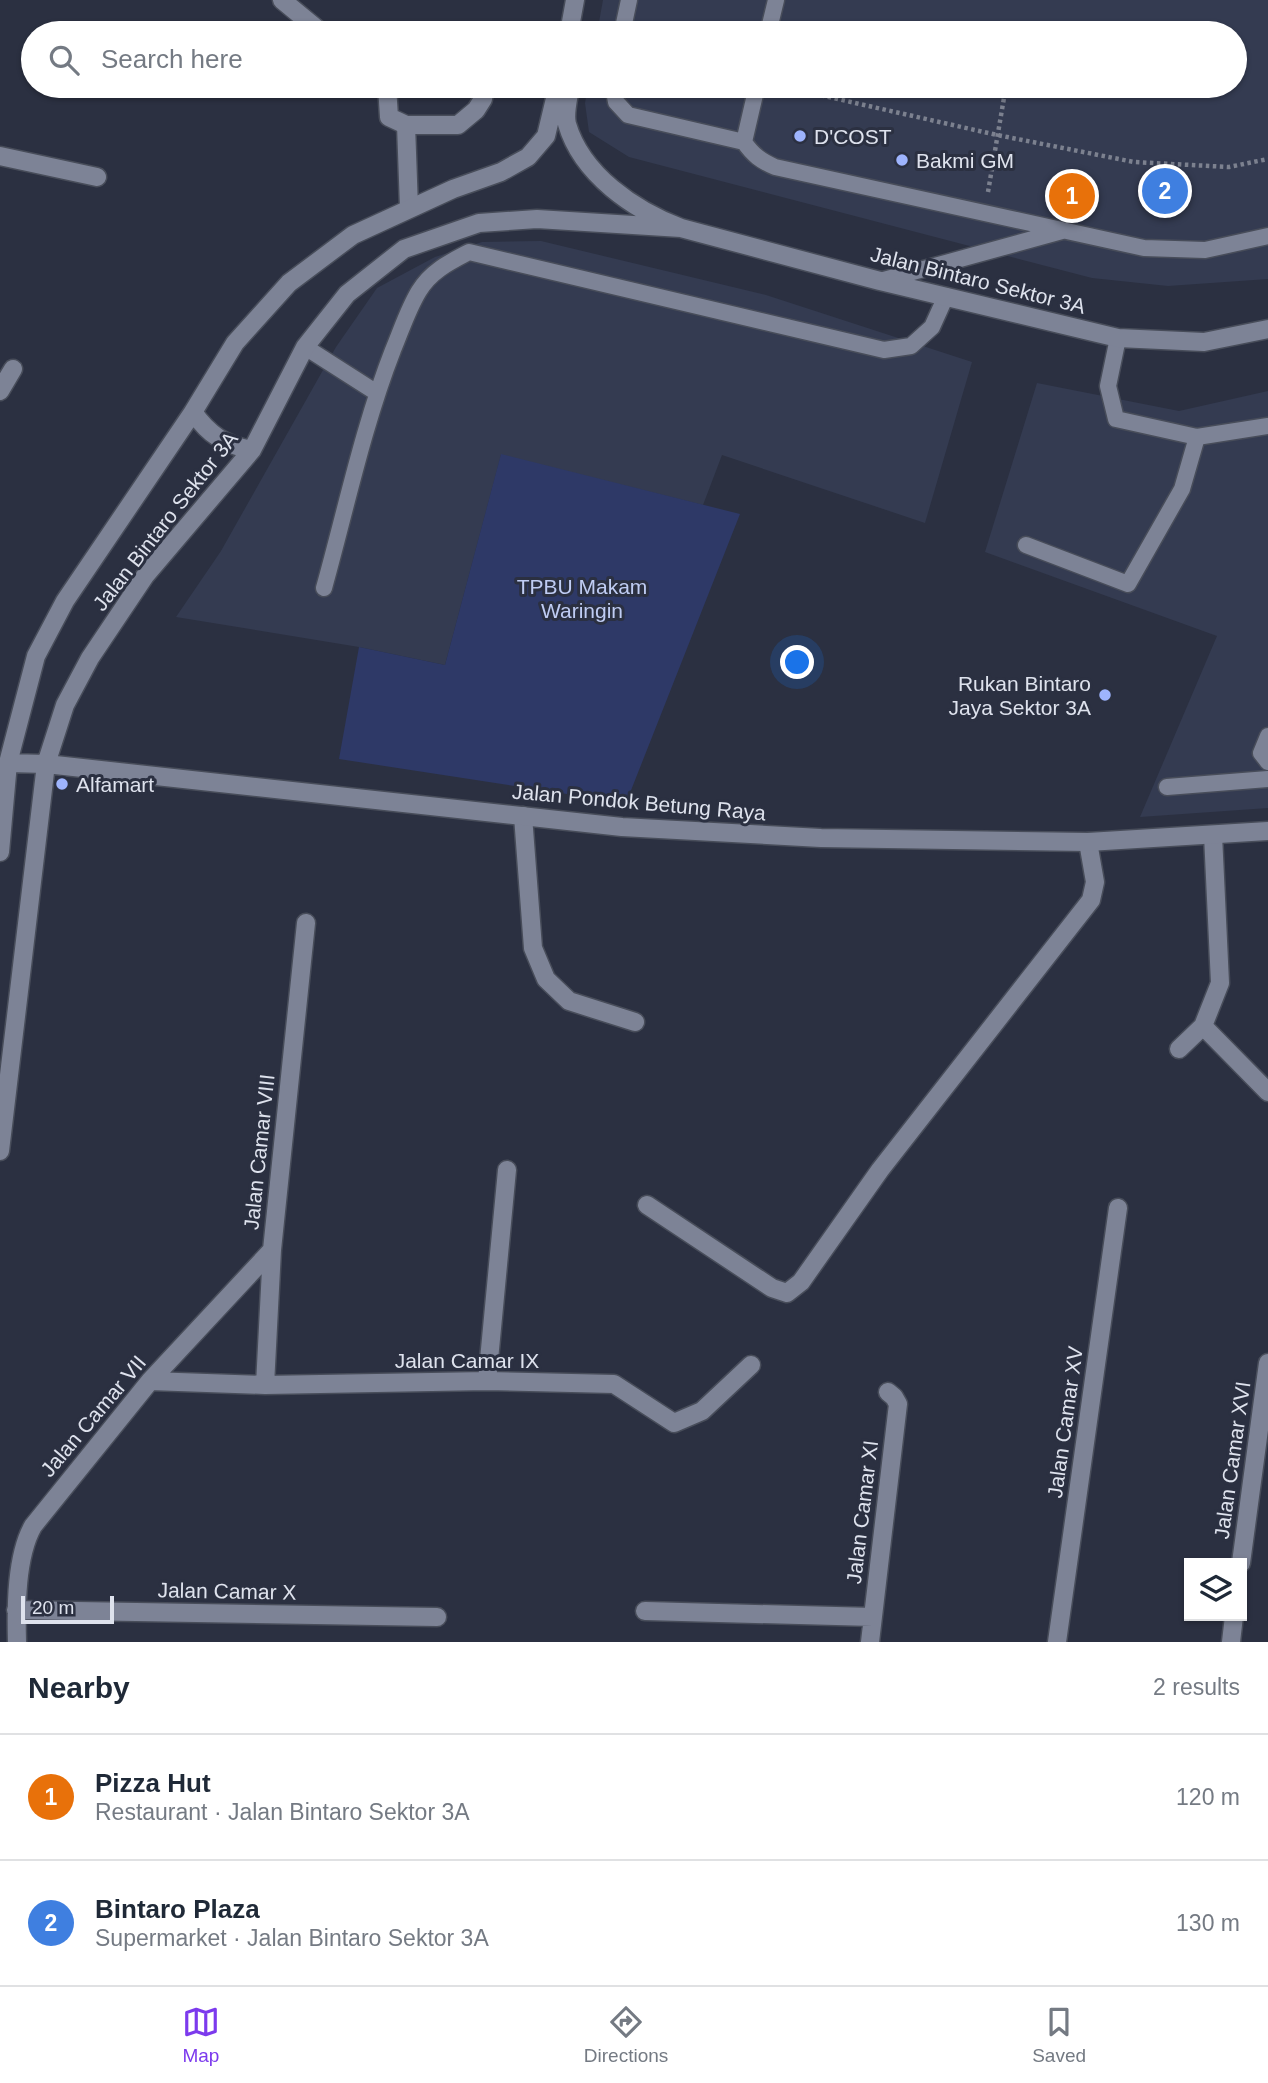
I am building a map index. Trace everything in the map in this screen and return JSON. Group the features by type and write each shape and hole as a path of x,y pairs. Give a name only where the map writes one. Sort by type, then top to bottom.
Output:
{"street":[{"path":"282,0 307,21"},
{"path":"571,21 575,0"},
{"path":"388,98 390,117 407,125 458,125 476,110 483,98"},
{"name":"Jalan Bintaro Sektor 3A","path":"0,852 8,763 36,656 65,601 193,412 234,343 289,284 352,235 409,208 501,172 528,157 546,136 555,98"},
{"name":"Jalan Bintaro Sektor 3A","path":"569,98 566,122 593,169 632,205 681,228 880,281 1118,338 1204,342 1268,329"},
{"path":"407,125 409,208"},
{"path":"0,156 97,177"},
{"name":"Jalan Bintaro Sektor 3A","path":"0,1151 46,764 65,705 90,658 145,576 252,450 305,347 347,294 404,249 479,223 537,219 681,228"},
{"path":"0,391 13,369"},
{"path":"193,412 203,426 217,438 252,450"},
{"name":"Jalan Pondok Betung Raya","path":"8,763 46,764 622,827 821,838 1088,842 1268,831"},
{"path":"523,816 533,948 546,979 569,1000 635,1022"},
{"path":"1179,1049 1203,1026 1220,983 1213,835"},
{"path":"647,1205 778,1292 788,1293 794,1290 880,1170 1091,900 1095,882 1088,842"},
{"name":"Jalan Camar VIII","path":"265,1385 272,1250 306,923"},
{"path":"1203,1026 1268,1092"},
{"path":"487,1381 507,1170"},
{"name":"Jalan Camar XV","path":"1057,1642 1118,1208"},
{"name":"Jalan Camar VII","path":"17,1642 16,1610 25,1539 33,1526 150,1381 272,1250"},
{"name":"Jalan Camar XVI","path":"1242,1558 1268,1363"},
{"name":"Jalan Camar IX","path":"150,1381 265,1385 487,1381 614,1384 674,1423 702,1411 751,1365"},
{"name":"Jalan Camar XI","path":"870,1642 898,1404 888,1392"},
{"name":"Jalan Camar X","path":"16,1610 437,1617"},
{"path":"645,1611 873,1617"},
{"path":"1231,1642 1233,1621"}],"lane":[{"path":"625,21 629,0"},
{"path":"771,21 776,0"},
{"path":"614,98 628,115 744,142 761,162 775,167 1144,248 1205,250 1268,236"},
{"path":"744,142 754,98"},
{"path":"880,281 1068,230"},
{"path":"324,588 377,393 419,290 441,267 470,252 884,350 911,346 932,327 946,296"},
{"path":"1118,338 1108,386 1116,419 1197,436 1268,426"},
{"path":"305,347 377,393"},
{"path":"1026,545 1128,584 1182,489 1197,436"},
{"path":"1268,736 1261,753 1268,762"},
{"path":"1167,787 1268,779"}],"path":[{"path":"833,98 1134,162 1229,167 1268,159"},
{"path":"985,212 1004,98"}],"shaded area":[{"path":"603,0 1268,0 1268,279 1168,286 1092,278 629,157 589,132 585,103 586,98 1247,98 1247,21 599,21"},
{"path":"541,241 766,295 972,362 925,523 722,455 703,505 501,455 445,665 359,647 176,617 221,551 336,347 377,288 435,257 482,242"},
{"path":"1037,383 1179,411 1268,391 1268,808 1140,817 1217,636 985,552"}],"green space":[{"name":"TPBU Makam Waringin","path":"501,454 740,514 626,803 339,759 359,647 445,665"}],"place":[{"name":"D'COST","path":"800,136"},
{"name":"Bakmi GM","path":"902,160"},
{"name":"Bintaro Plaza","path":"1165,191"},
{"name":"Pizza Hut","path":"1072,196"},
{"name":"Rukan Bintaro Jaya Sektor 3A","path":"1105,695"},
{"name":"Alfamart","path":"62,784"}]}
